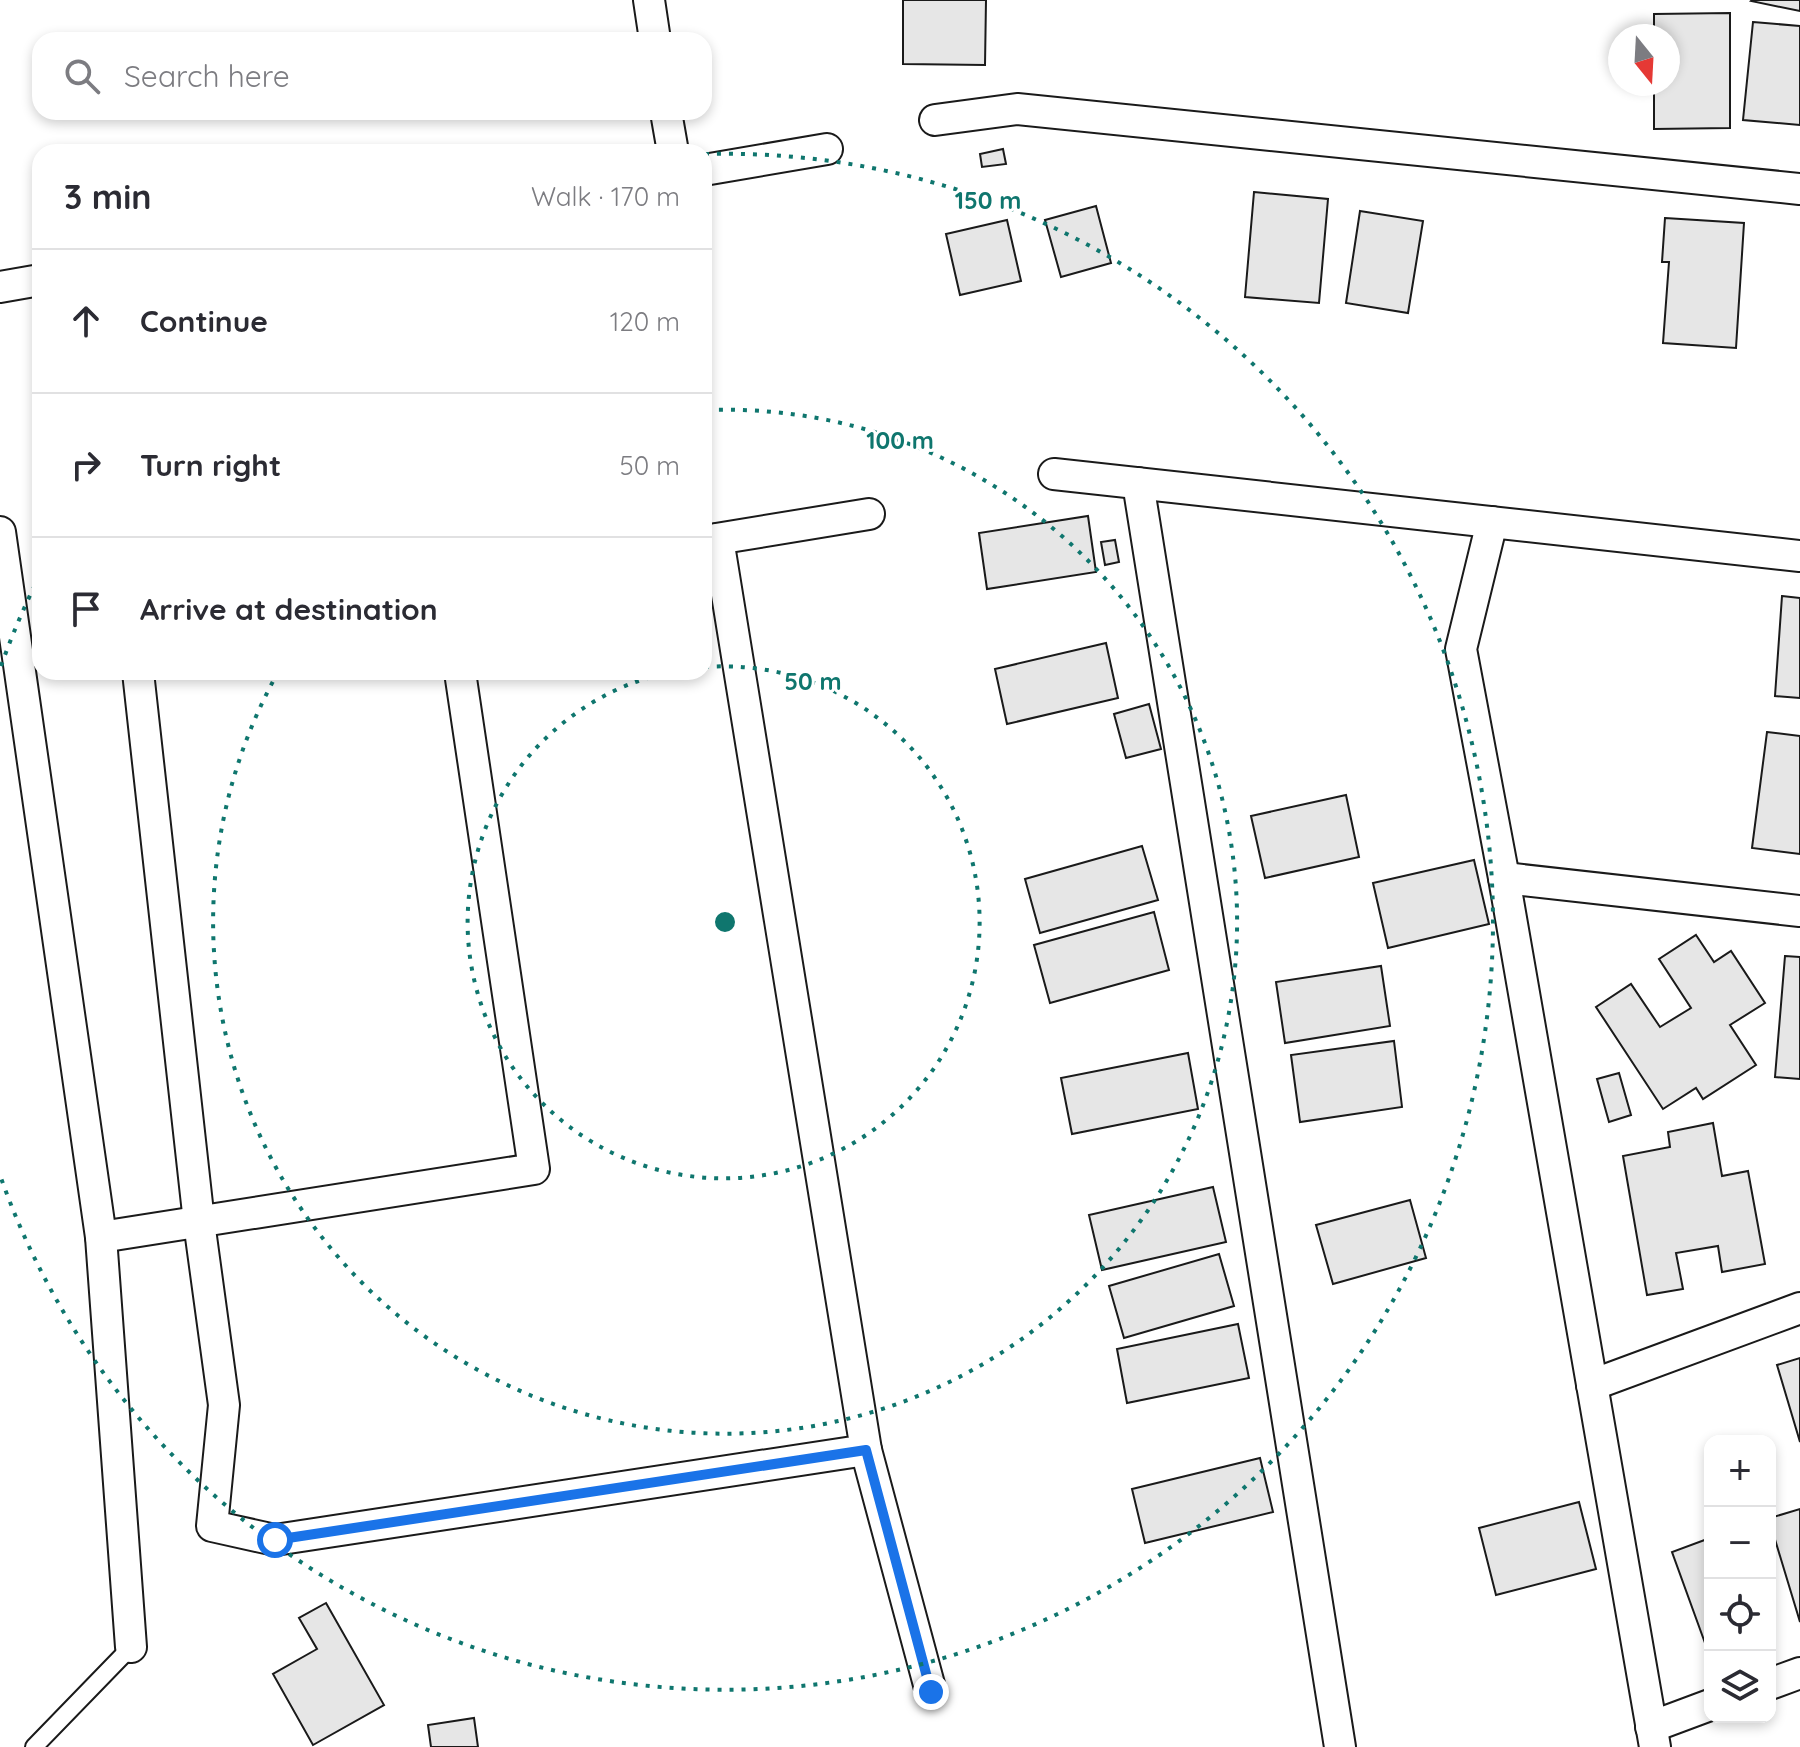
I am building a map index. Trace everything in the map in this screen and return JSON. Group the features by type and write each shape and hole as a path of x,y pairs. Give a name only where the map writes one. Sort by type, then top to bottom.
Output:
{"street":[{"path":"649,0 654,32"},
{"path":"935,120 1017,109 1800,189"},
{"path":"667,120 672,144"},
{"path":"712,169 827,149"},
{"path":"0,287 32,281"},
{"path":"1054,474 1800,556"},
{"path":"1138,483 1340,1747"},
{"path":"712,540 869,514"},
{"path":"1492,522 1461,649 1504,878 1653,1737 1704,1708"},
{"path":"0,532 101,1237 131,1647"},
{"path":"712,546 866,1450 931,1692"},
{"path":"139,680 199,1222 224,1405 212,1526 275,1540 866,1450"},
{"path":"101,1237 534,1169 461,680"},
{"path":"1504,878 1800,911"},
{"path":"1592,1385 1800,1308"},
{"path":"1776,1682 1800,1673"}],"lane":[{"path":"34,1747 131,1647"}],"building":[{"path":"903,0 986,0 985,65 903,64"},
{"path":"1800,0 1800,11 1751,1"},
{"path":"1730,13 1730,128 1654,129 1654,96 1680,96 1680,24 1654,24 1654,14"},
{"path":"1753,22 1800,26 1800,125 1743,120"},
{"path":"1003,149 1006,164 982,167 980,154"},
{"path":"1254,192 1328,199 1319,303 1245,297"},
{"path":"1096,206 1111,263 1061,277 1045,220"},
{"path":"1360,211 1423,221 1408,313 1346,303"},
{"path":"1665,218 1744,223 1736,348 1663,343 1669,262 1662,262"},
{"path":"1007,220 1021,281 960,295 946,234"},
{"path":"1088,516 1096,572 987,589 979,533"},
{"path":"1115,540 1119,562 1105,565 1101,542"},
{"path":"1782,596 1800,598 1800,698 1775,696"},
{"path":"1106,643 1118,698 1007,724 995,669"},
{"path":"1149,704 1161,749 1126,758 1114,714"},
{"path":"1767,732 1800,736 1800,854 1752,848"},
{"path":"1346,795 1359,857 1265,878 1251,816"},
{"path":"1142,846 1158,900 1040,933 1025,879"},
{"path":"1474,860 1489,924 1388,948 1373,883"},
{"path":"1154,912 1169,970 1050,1003 1034,945"},
{"path":"1696,935 1714,962 1731,951 1765,1003 1730,1025 1756,1065 1703,1099 1696,1088 1663,1109 1596,1007 1631,984 1660,1027 1691,1008 1659,959"},
{"path":"1785,956 1800,957 1800,1079 1775,1077"},
{"path":"1381,966 1390,1026 1285,1043 1276,982"},
{"path":"1394,1041 1402,1107 1300,1122 1291,1055"},
{"path":"1188,1053 1198,1109 1072,1134 1061,1078"},
{"path":"1619,1073 1631,1115 1609,1122 1597,1079"},
{"path":"1713,1123 1722,1176 1748,1171 1765,1264 1722,1272 1718,1246 1676,1253 1683,1289 1647,1295 1623,1156 1670,1147 1668,1132"},
{"path":"1213,1187 1226,1242 1102,1270 1089,1215"},
{"path":"1410,1200 1426,1258 1333,1284 1316,1225"},
{"path":"1219,1254 1234,1306 1124,1338 1109,1286"},
{"path":"1238,1324 1249,1378 1127,1403 1117,1349"},
{"path":"1800,1358 1800,1442 1777,1365"},
{"path":"1260,1458 1273,1512 1145,1543 1132,1489"},
{"path":"1579,1502 1596,1569 1496,1595 1479,1528"},
{"path":"1800,1509 1800,1622 1776,1543 1776,1516"},
{"path":"1704,1540 1704,1640 1672,1552"},
{"path":"326,1603 384,1705 313,1745 273,1674 317,1649 299,1618"},
{"path":"474,1718 478,1747 431,1747 428,1725"}],"route":[{"path":"275,1540 866,1450 931,1692"}]}
